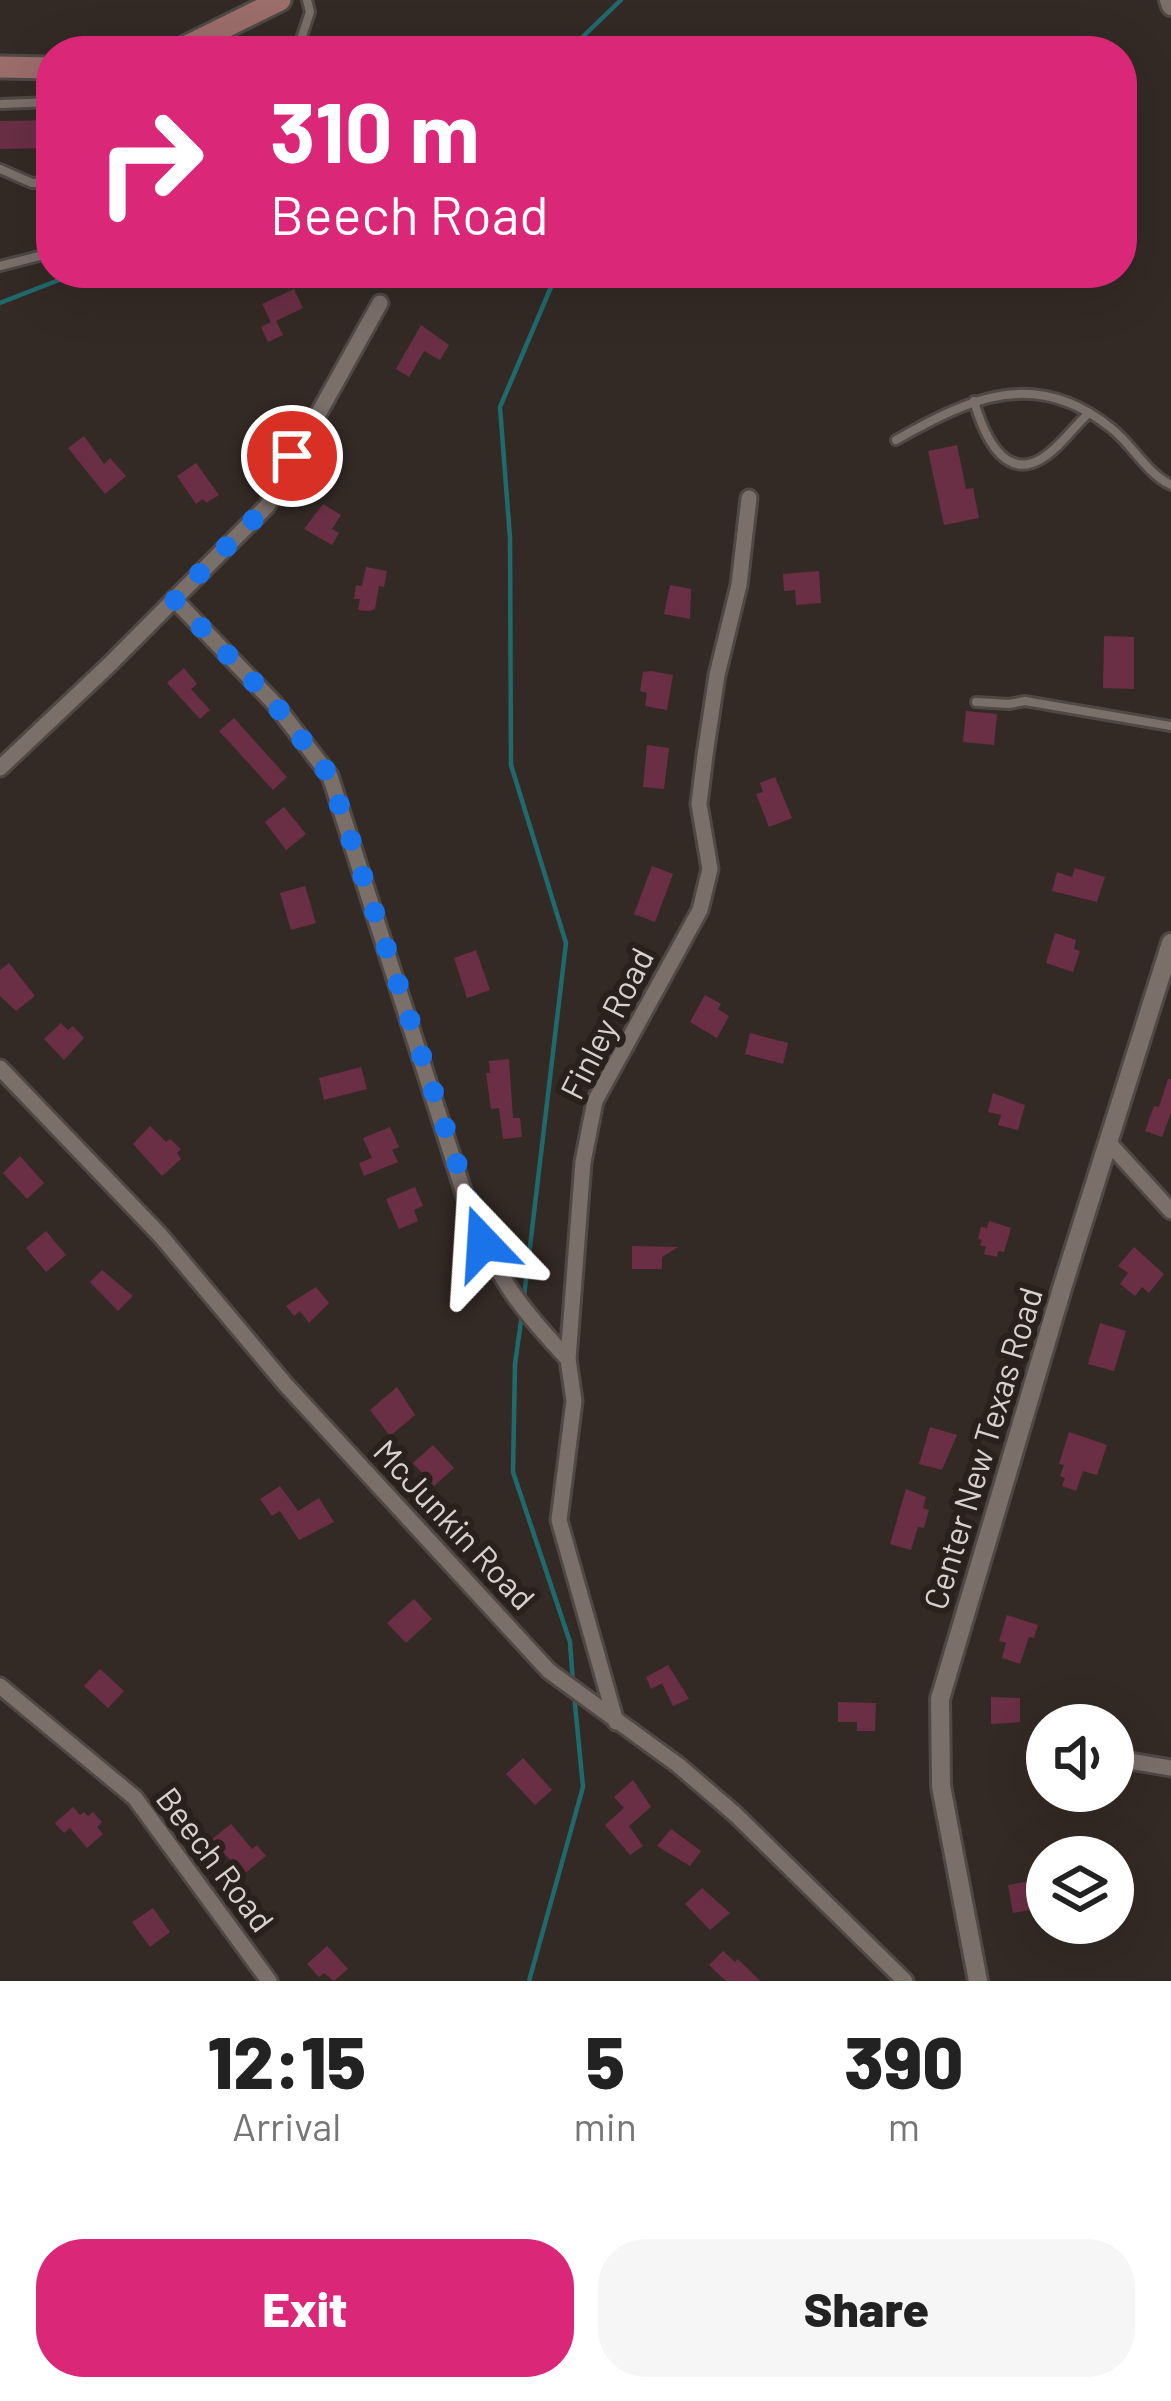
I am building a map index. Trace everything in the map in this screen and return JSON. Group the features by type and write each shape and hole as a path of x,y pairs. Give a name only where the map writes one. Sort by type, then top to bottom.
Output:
{"main road":[{"path":"207,36 280,0"},
{"path":"0,68 36,68"}],"street":[{"path":"0,768 267,506 380,304"},
{"name":"Finley Road","path":"616,1722 559,1520 574,1401 568,1359 583,1162 595,1101 700,910 710,869 699,804 717,675 739,585 749,498"},
{"path":"174,599 274,703 330,776 471,1214 495,1271 524,1313 568,1359"},
{"name":"Center New Texas Road","path":"978,1981 941,1786 940,1699 1171,943"},
{"name":"McJunkin Road","path":"0,1068 160,1235 285,1384 534,1655 735,1814 904,1981"},
{"path":"1108,1142 1171,1211"},
{"name":"Beech Road","path":"0,1686 135,1798 269,1981"},
{"path":"1134,1762 1171,1768"}],"lane":[{"path":"302,36 310,12 307,0"},
{"path":"2,104 36,103"},
{"path":"0,169 36,183"},
{"path":"0,266 36,257"},
{"path":"896,440 958,404 1006,394 1045,396 1090,413 1171,485"},
{"path":"974,401 981,427 996,452 1015,464 1036,462 1090,413"},
{"path":"976,702 1025,700 1171,726"}],"building":[{"path":"36,120 36,148 0,149 0,121"},
{"path":"294,289 303,308 276,321 283,335 268,342 261,327 271,322 262,304"},
{"path":"421,325 449,345 440,360 424,351 409,377 396,369"},
{"path":"84,436 104,464 110,458 126,476 105,494 68,448"},
{"path":"957,445 966,489 973,488 979,518 944,525 928,451"},
{"path":"196,463 219,495 206,503 203,499 196,504 177,476"},
{"path":"323,504 341,515 332,529 339,533 332,545 304,529"},
{"path":"366,567 387,571 375,609 370,611 358,610 360,599 354,599"},
{"path":"819,571 821,603 796,605 795,590 784,591 783,574"},
{"path":"670,585 691,589 690,619 664,614"},
{"path":"1104,636 1134,637 1134,689 1103,688"},
{"path":"184,668 197,684 191,689 210,710 200,719 167,683"},
{"path":"643,672 673,675 667,710 645,706 647,693 640,691"},
{"path":"966,711 997,714 994,745 963,742"},
{"path":"234,718 287,777 273,790 219,731"},
{"path":"647,745 669,748 664,789 643,787"},
{"path":"775,777 792,818 769,827 756,794 763,792 760,783"},
{"path":"284,807 306,834 286,850 265,822"},
{"path":"652,866 673,874 655,922 634,914"},
{"path":"1075,868 1105,877 1097,902 1052,891 1057,872 1072,877"},
{"path":"305,886 316,923 291,930 280,893"},
{"path":"1055,933 1076,940 1074,949 1080,951 1073,972 1046,963"},
{"path":"476,950 490,990 467,998 454,958"},
{"path":"9,963 35,996 16,1011 0,996 0,970"},
{"path":"705,995 721,1004 718,1009 729,1016 717,1038 690,1022"},
{"path":"61,1023 68,1030 73,1026 84,1038 64,1060 44,1039"},
{"path":"750,1033 788,1043 783,1064 745,1054"},
{"path":"509,1059 513,1118 520,1118 522,1137 503,1139 499,1108 491,1109 486,1073 490,1073 489,1061"},
{"path":"361,1067 367,1089 324,1100 319,1078"},
{"path":"1168,1079 1171,1113 1162,1137 1145,1131"},
{"path":"993,1093 1025,1105 1018,1130 998,1125 1001,1115 988,1112"},
{"path":"150,1126 181,1149 177,1153 181,1159 162,1176 133,1144"},
{"path":"390,1127 399,1147 392,1150 398,1162 364,1176 359,1163 372,1158 363,1138"},
{"path":"20,1156 44,1183 27,1199 3,1173"},
{"path":"415,1187 423,1206 414,1210 418,1221 399,1229 386,1199"},
{"path":"989,1221 1011,1228 1004,1252 998,1251 997,1257 984,1254 986,1247 978,1239 981,1227 987,1228"},
{"path":"46,1231 66,1255 46,1272 26,1248"},
{"path":"632,1246 678,1247 662,1257 662,1269 632,1269"},
{"path":"1134,1247 1164,1274 1149,1293 1142,1287 1135,1296 1120,1284 1128,1273 1118,1266"},
{"path":"102,1270 133,1296 118,1311 90,1282"},
{"path":"316,1287 329,1303 309,1323 300,1311 294,1316 286,1306"},
{"path":"1100,1323 1126,1331 1114,1371 1088,1364"},
{"path":"397,1387 415,1415 390,1436 370,1410"},
{"path":"930,1427 957,1435 942,1470 919,1464"},
{"path":"1069,1432 1107,1445 1097,1475 1083,1471 1076,1491 1062,1486 1065,1478 1060,1476"},
{"path":"433,1445 454,1468 434,1486 413,1463"},
{"path":"280,1486 298,1511 319,1498 334,1522 299,1540 280,1511 272,1516 260,1499"},
{"path":"906,1489 926,1497 923,1508 929,1510 911,1550 890,1544"},
{"path":"414,1599 432,1619 406,1643 387,1623"},
{"path":"1007,1615 1038,1625 1020,1664 1002,1658 1006,1643 999,1641"},
{"path":"668,1665 689,1699 673,1706 662,1683 651,1689 646,1677"},
{"path":"100,1669 124,1691 108,1708 84,1686"},
{"path":"991,1697 1020,1698 1020,1722 991,1724"},
{"path":"838,1702 876,1703 875,1731 857,1731 857,1722 838,1722"},
{"path":"523,1758 552,1790 535,1805 506,1774"},
{"path":"633,1780 651,1807 629,1826 643,1846 630,1855 605,1825 624,1808 614,1797"},
{"path":"73,1807 80,1815 93,1812 102,1822 97,1827 103,1834 87,1848 70,1828 64,1833 55,1823"},
{"path":"231,1824 252,1849 257,1845 266,1856 244,1874 211,1840"},
{"path":"671,1829 701,1851 690,1866 657,1846"},
{"path":"1026,1882 1026,1911 1013,1913 1008,1885"},
{"path":"702,1888 730,1913 710,1930 685,1904"},
{"path":"153,1908 170,1932 150,1947 132,1922"},
{"path":"327,1946 348,1969 334,1981 324,1973 319,1977 307,1964"},
{"path":"723,1951 760,1981 726,1981 709,1965"}],"waterway":[{"path":"584,36 621,0"},
{"path":"0,303 38,288"},
{"path":"524,1297 566,943 511,765 510,538 500,407 551,288"},
{"path":"522,1314 515,1364 513,1472 570,1642 573,1683"},
{"path":"529,1981 583,1787 574,1694"}],"route":[{"path":"292,456 267,506 174,599 274,703 330,776 483,1243"}]}
